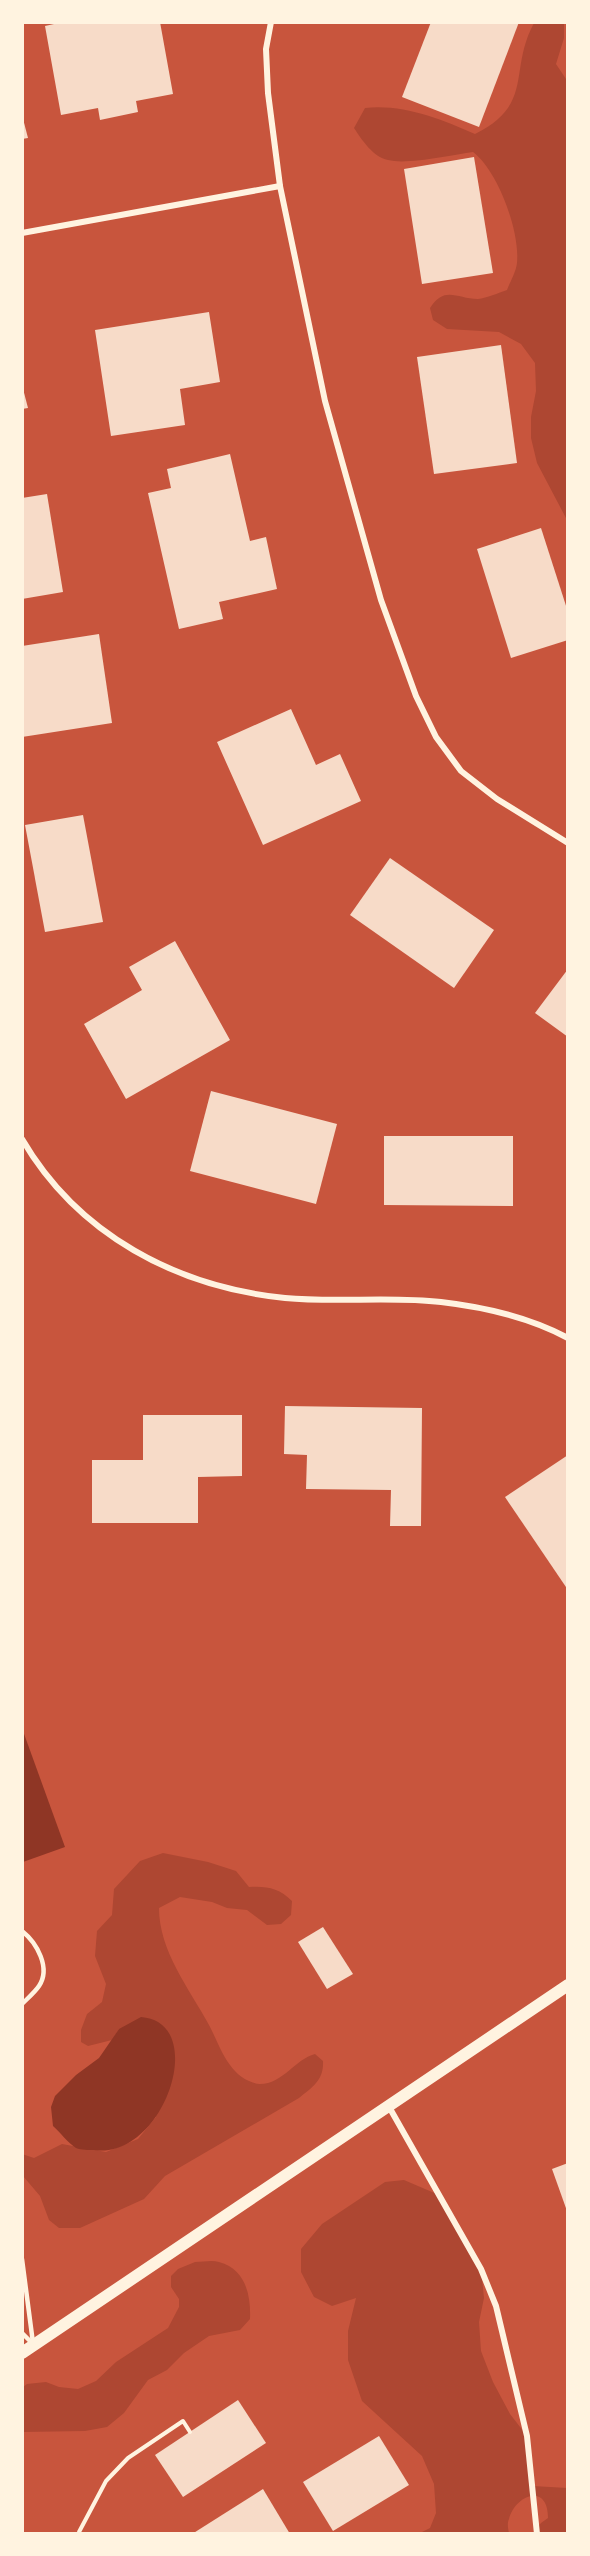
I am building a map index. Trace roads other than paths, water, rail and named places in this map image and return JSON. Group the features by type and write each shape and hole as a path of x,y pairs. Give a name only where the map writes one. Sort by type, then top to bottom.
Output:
{"main road":[{"path":"22,2353 567,1985"}],"street":[{"path":"271,22 266,49 268,93 280,186 325,402 381,600 416,696 436,737 461,771 497,799 567,843"},
{"path":"22,233 280,186"},
{"path":"22,1139 59,1191 87,1218 116,1241 153,1263 204,1283 285,1298 440,1302 513,1316 567,1338"},
{"path":"388,2105 481,2269 496,2306 527,2436 537,2534"}],"lane":[{"path":"22,1931 38,1946 43,1965 41,1984 22,2004"},
{"path":"22,2259 33,2345"},
{"path":"22,2333 33,2345"}]}
